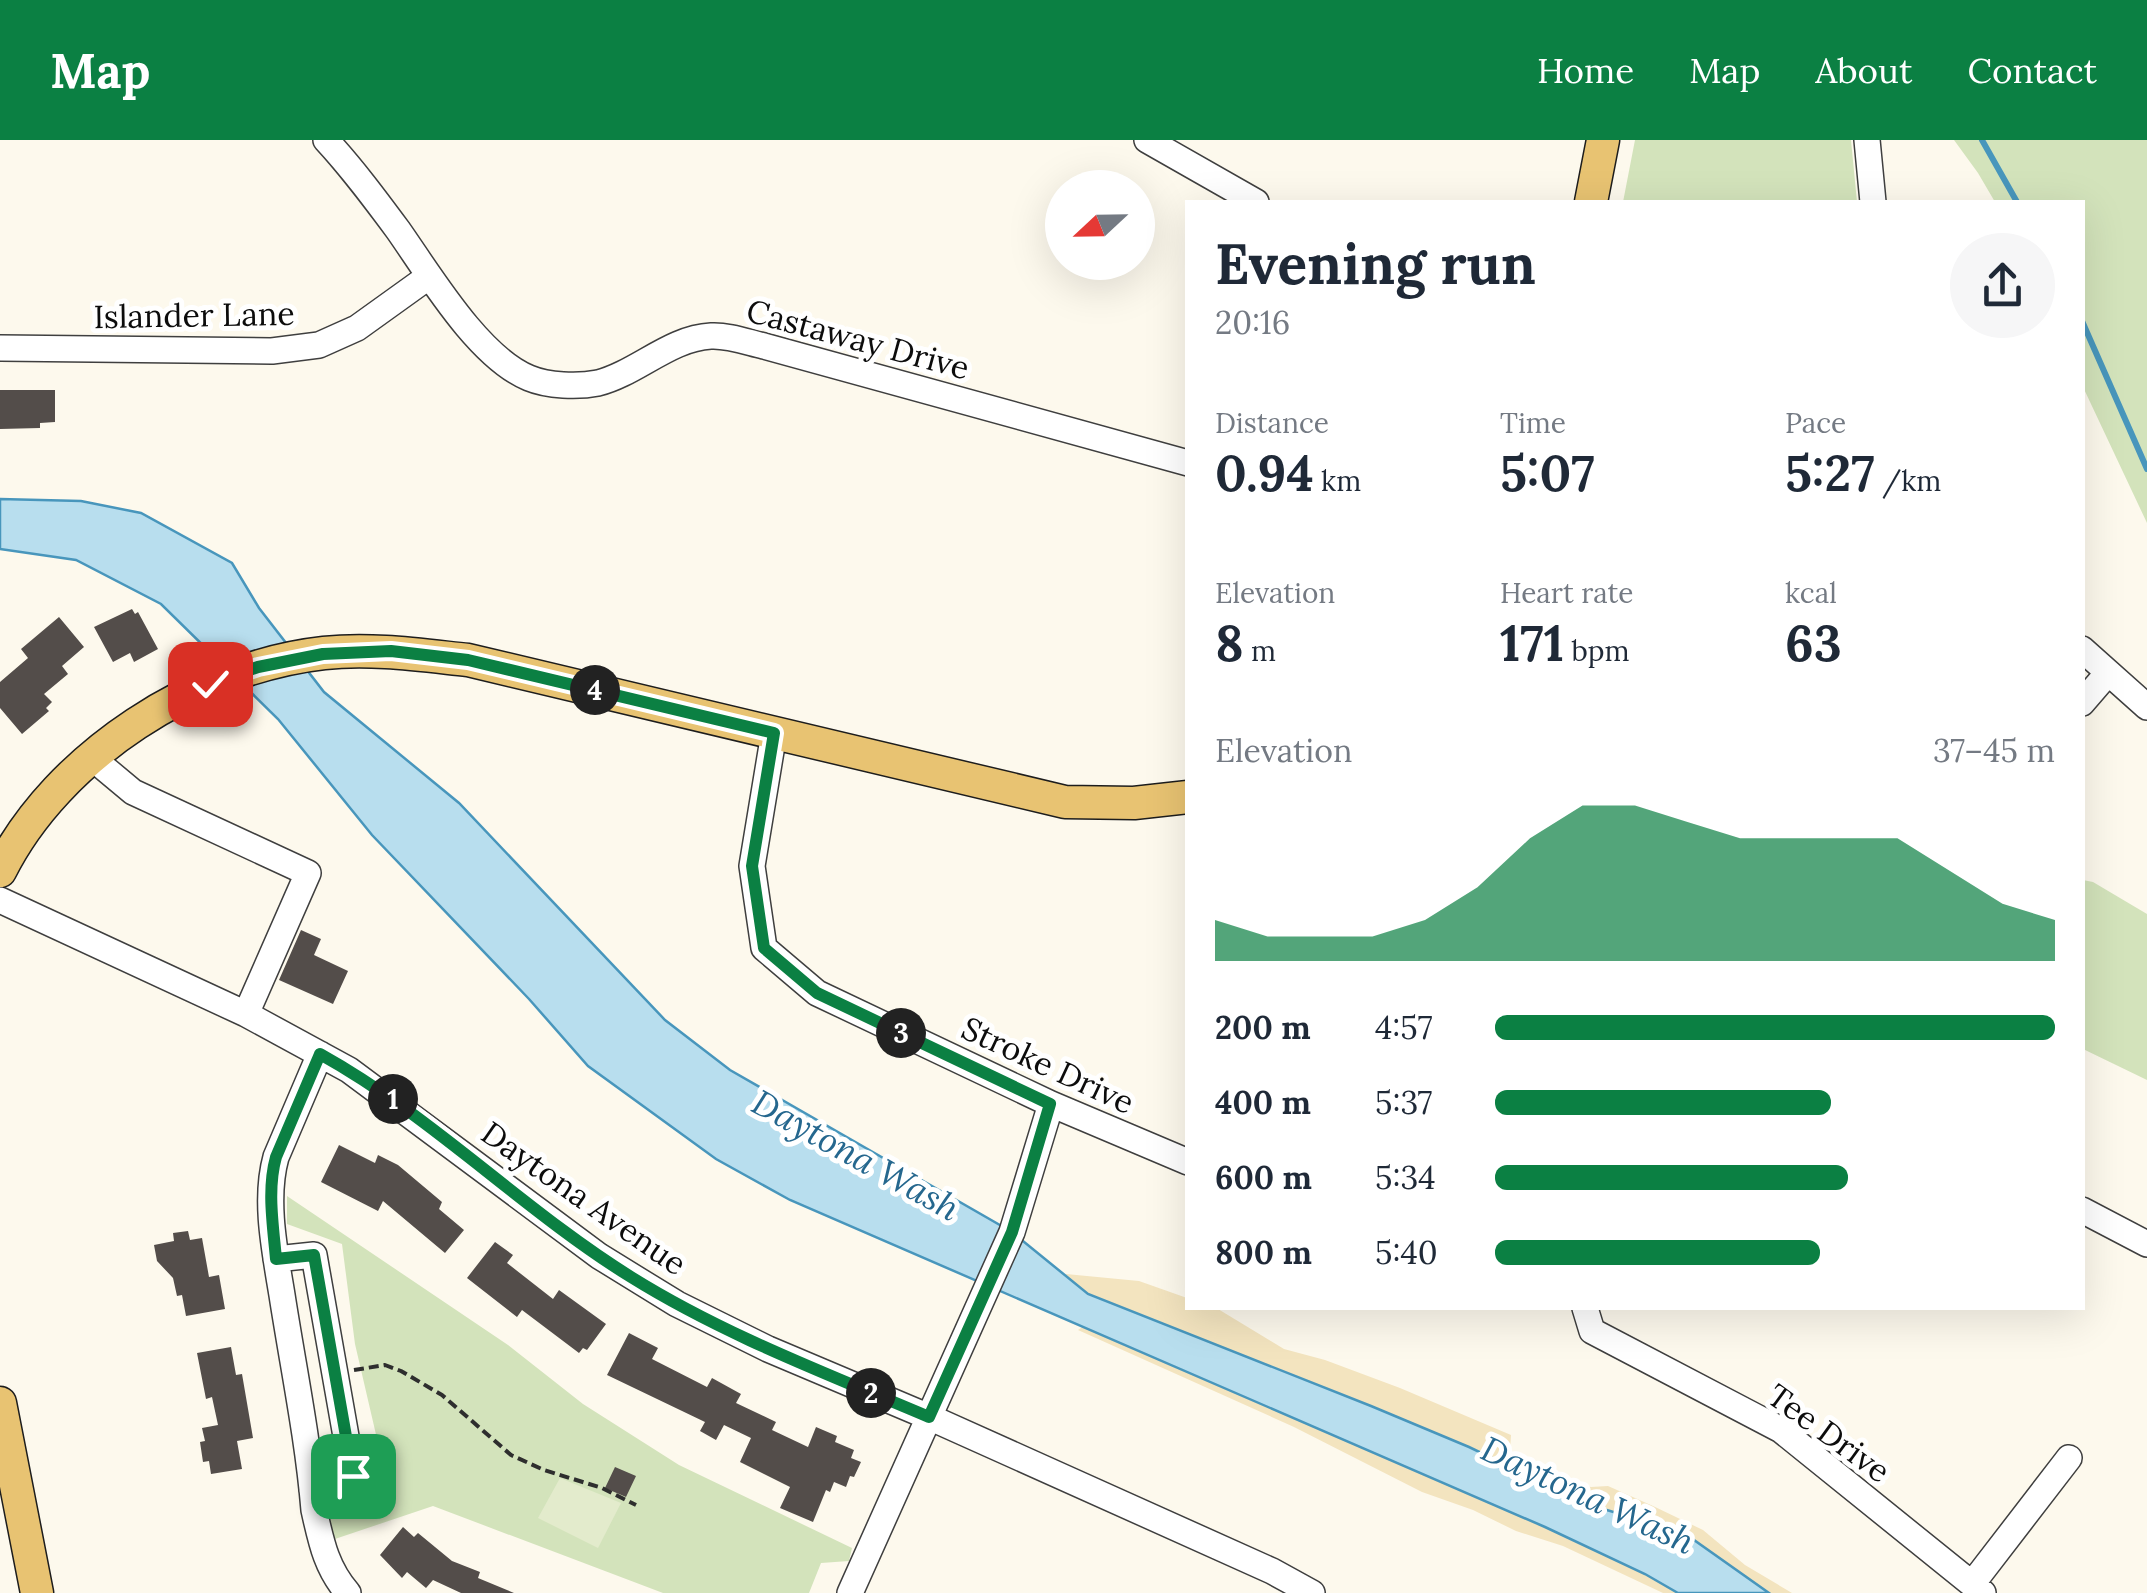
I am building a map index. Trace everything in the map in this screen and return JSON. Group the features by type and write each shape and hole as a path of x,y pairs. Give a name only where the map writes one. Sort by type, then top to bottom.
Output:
{"main road":[{"path":"1591,200 1603,140"},
{"path":"0,870 43,808 90,757 127,729 210,684 258,667 323,654 391,651 468,660 1064,802 1134,803 1185,797"},
{"path":"0,1403 36,1593"}],"street":[{"name":"Castaway Drive","path":"326,140 464,322 495,354 528,378 561,384 596,383 689,340 712,336 764,346 1185,462"},
{"path":"1147,140 1252,200"},
{"path":"1867,140 1873,200"},
{"name":"Islander Lane","path":"0,348 272,351 319,345 357,328 428,277"},
{"path":"2085,651 2147,706"},
{"path":"2085,699 2108,674"},
{"name":"Stroke Drive","path":"774,733 752,866 764,948 817,993 1050,1104 1185,1161"},
{"path":"90,757 134,792 308,874 246,1014"},
{"name":"Daytona Avenue","path":"0,900 246,1014 320,1054 380,1090 631,1277 768,1349 1255,1563 1312,1593"},
{"path":"320,1054 282,1136 272,1171 276,1259 322,1550 334,1578 348,1593"},
{"path":"850,1593 1012,1232 1050,1104"},
{"path":"2085,1212 2147,1244"},
{"path":"276,1259 314,1255 353,1476 312,1490"},
{"name":"Tee Drive","path":"1586,1310 1592,1331 1781,1430 1977,1588"},
{"path":"1977,1588 2070,1458"}],"path":[{"path":"335,1374 384,1365 401,1371 442,1395 511,1456 602,1488 636,1505"}],"green space":[{"path":"1635,140 1851,140 1857,200 1623,200"},
{"path":"1954,140 2147,140 2147,523 2085,391 2085,200 1994,200"},
{"path":"2085,880 2147,914 2147,1080 2085,1050"},
{"path":"287,1196 508,1345 583,1404 679,1465 852,1548 849,1561 821,1563 809,1593 663,1593 433,1506 329,1541 330,1511 335,1503 349,1494 387,1482 355,1344 342,1244 287,1224"},
{"path":"560,1478 621,1503 598,1548 538,1518"}],"sand":[{"path":"1066,1274 1139,1281 1185,1297 1185,1310 1220,1310 1284,1349 1400,1388 1511,1435 1509,1466 1534,1478 1608,1486 1653,1506 1703,1530 1745,1565 1792,1593 1663,1593 1563,1546 1422,1492 1294,1427 1078,1330 1094,1319 1057,1294"}],"water":[{"name":"Daytona Wash","path":"0,499 81,501 141,513 232,563 259,608 324,692 459,803 665,1020 730,1070 1012,1232 1088,1294 1469,1447 1590,1505 1684,1533 1769,1593 1678,1593 1545,1527 790,1200 716,1159 588,1066 372,835 278,719 161,604 76,560 0,549"}],"building":[{"path":"0,390 55,390 55,422 40,423 40,428 0,429"},
{"path":"132,609 135,614 138,612 158,649 134,662 130,653 113,662 94,627"},
{"path":"59,617 84,647 62,666 68,674 44,694 52,702 46,708 49,711 22,734 0,708 0,682 28,658 21,649"},
{"path":"301,930 321,939 314,955 348,971 333,1004 279,980"},
{"path":"339,1145 375,1163 378,1155 398,1165 442,1202 439,1209 464,1230 445,1253 383,1201 378,1211 321,1182"},
{"path":"188,1231 190,1240 202,1238 209,1277 219,1275 225,1309 186,1316 182,1295 177,1296 173,1278 157,1261 154,1245 174,1241 173,1233"},
{"path":"495,1242 513,1255 507,1263 553,1299 559,1290 606,1324 587,1350 583,1348 579,1353 522,1310 517,1317 467,1278"},
{"path":"629,1333 658,1348 652,1359 707,1387 712,1378 741,1394 736,1403 776,1422 772,1430 808,1447 816,1427 837,1436 835,1442 854,1450 851,1458 861,1462 854,1477 850,1476 846,1487 834,1482 830,1492 826,1490 813,1522 780,1508 790,1487 740,1462 751,1438 724,1425 716,1440 700,1431 705,1422 607,1375"},
{"path":"231,1347 236,1375 242,1374 253,1438 237,1441 242,1469 211,1474 209,1461 203,1462 202,1428 218,1425 212,1397 206,1399 197,1353"},
{"path":"615,1467 636,1476 626,1497 605,1488"},
{"path":"403,1527 414,1537 418,1533 452,1561 480,1572 478,1578 514,1593 461,1593 433,1580 426,1588 407,1572 402,1578 380,1555"}],"waterway":[{"path":"1982,140 2016,200"},
{"path":"2085,328 2147,469"}],"route":[{"path":"210,684 258,667 323,654 391,651 468,660 774,733 752,866 764,948 817,993 1050,1104 1012,1232 929,1417 768,1349 631,1277 380,1090 320,1054 282,1136 272,1171 276,1259 314,1255 353,1476"}]}
